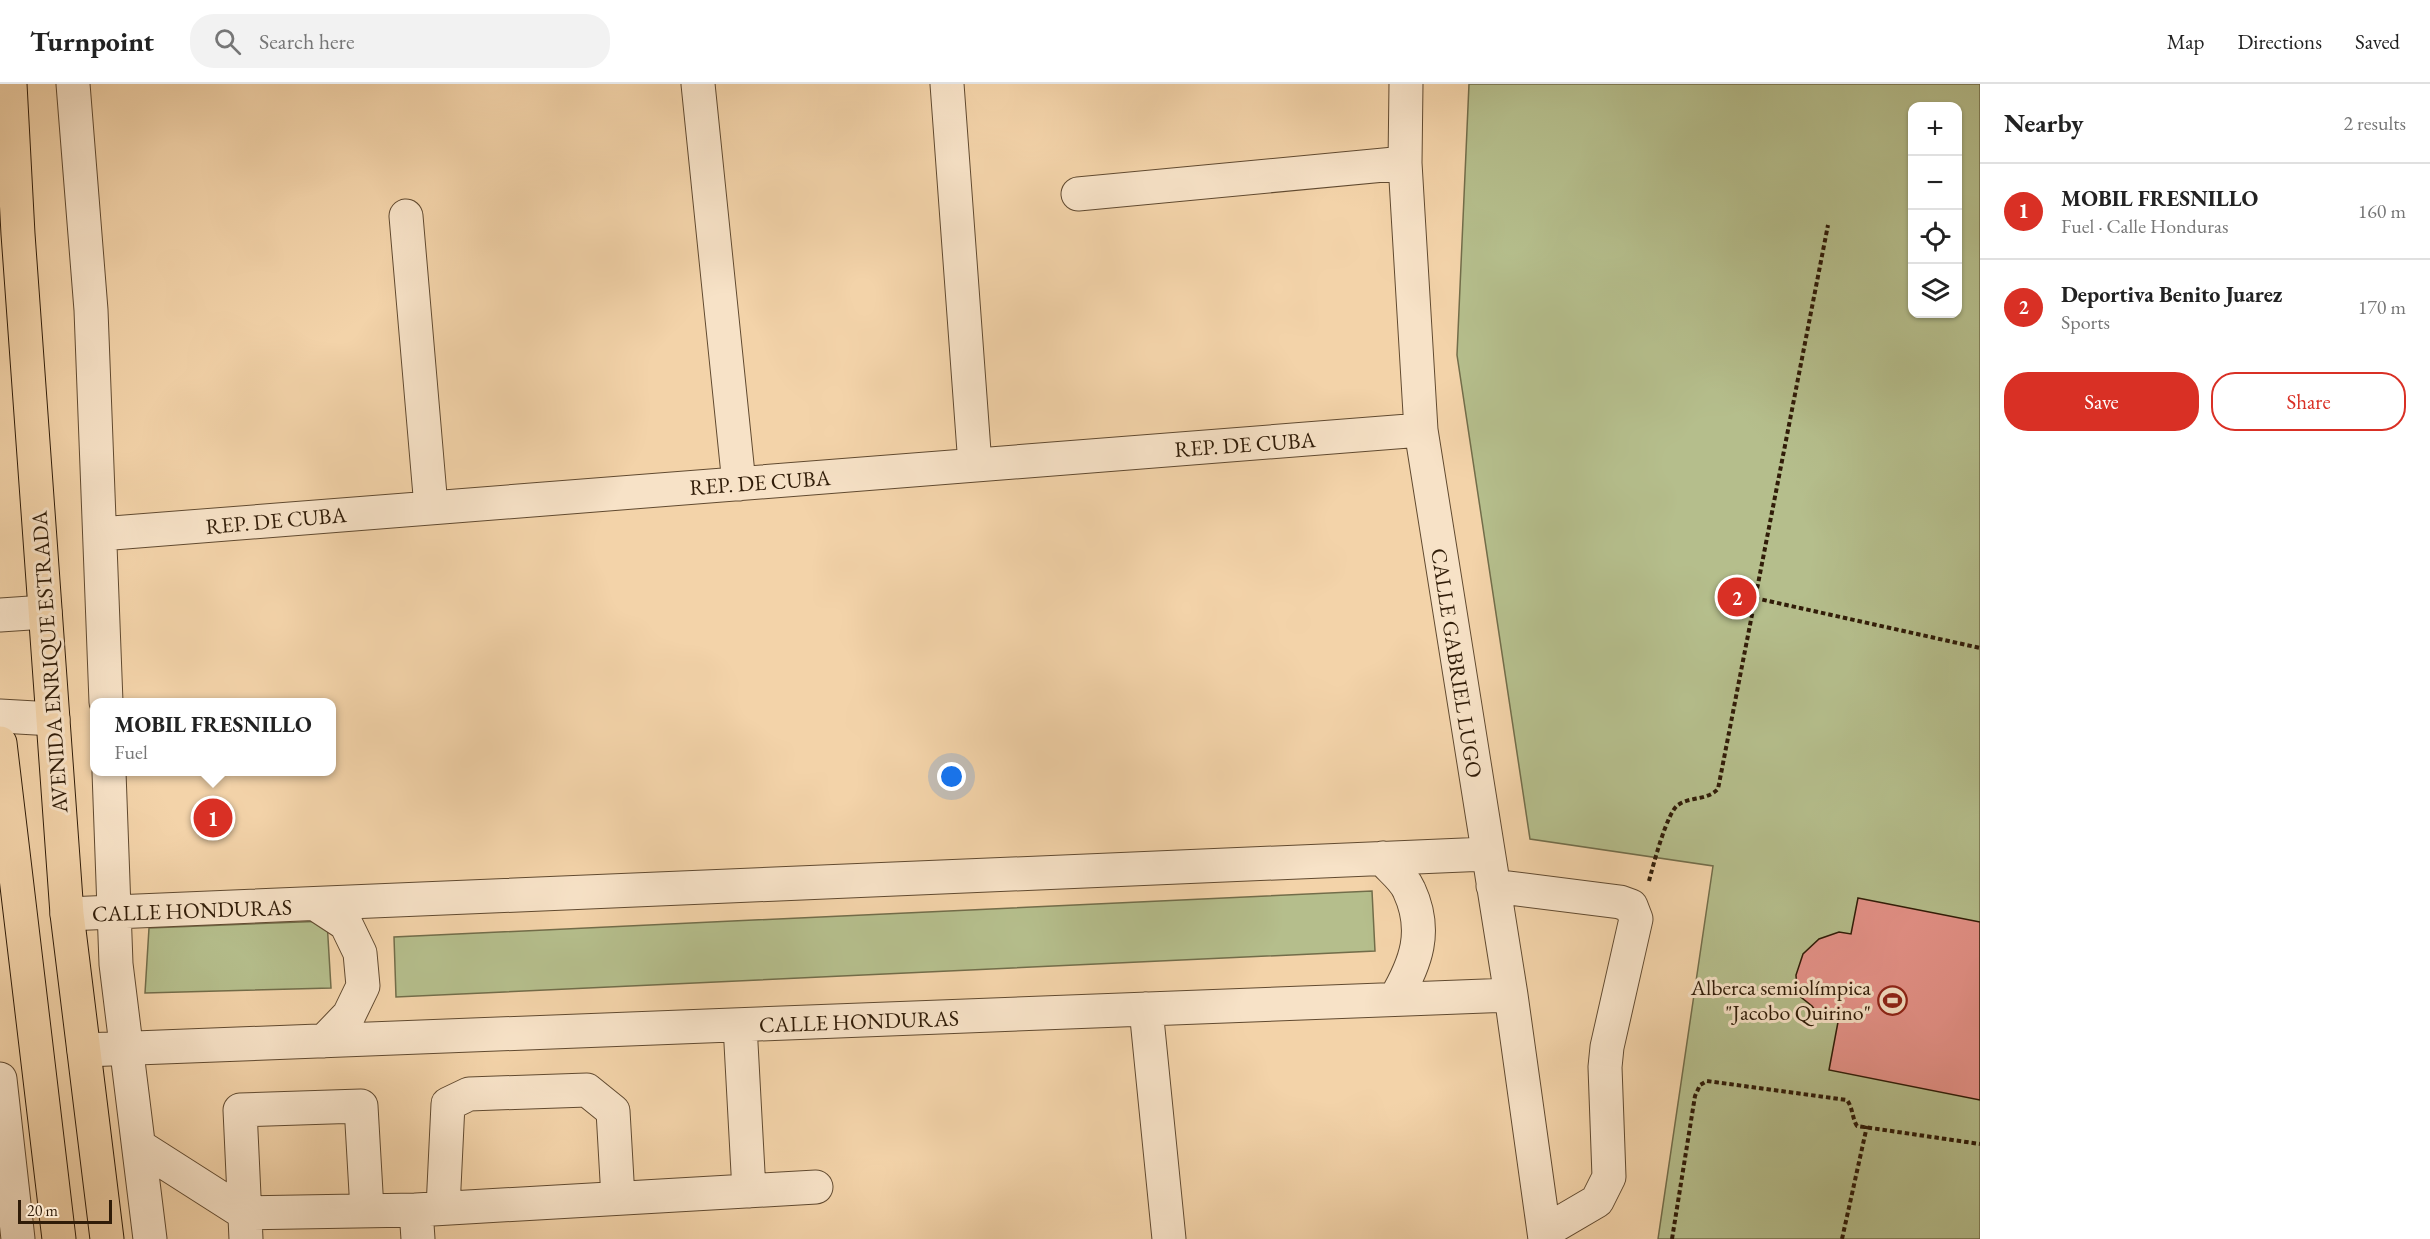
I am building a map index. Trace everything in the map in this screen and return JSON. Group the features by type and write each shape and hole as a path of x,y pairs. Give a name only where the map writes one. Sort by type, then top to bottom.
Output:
{"main road":[{"name":"AVENIDA ENRIQUE ESTRADA","path":"10,84 18,246 67,914 107,1239"},
{"path":"0,743 59,1239"}],"street":[{"path":"73,84 91,310 106,698"},
{"path":"698,84 739,484"},
{"path":"947,84 975,465"},
{"name":"CALLE GABRIEL LUGO","path":"1406,84 1405,164 1420,430 1511,995 1545,1236"},
{"path":"1078,194 1405,164"},
{"path":"406,216 430,507"},
{"name":"REP. DE CUBA","path":"100,534 1420,430"},
{"path":"0,615 45,612"},
{"path":"0,716 53,719"},
{"path":"109,776 116,963 150,1239"},
{"name":"CALLE HONDURAS","path":"67,914 115,914 1487,854"},
{"path":"1382,858 1409,888 1416,915 1419,942 1412,970 1395,999"},
{"path":"1492,886 1620,902 1631,906 1636,919 1606,1047 1609,1177 1597,1201 1545,1236"},
{"name":"CALLE HONDURAS","path":"317,905 346,924 360,953 363,986 349,1016 324,1041"},
{"name":"CALLE HONDURAS","path":"84,1050 1511,995"},
{"path":"1146,1009 1169,1239"},
{"path":"740,1025 749,1191"},
{"path":"0,1079 18,1239"},
{"path":"426,1219 448,1104 469,1094 587,1090 613,1111 618,1198"},
{"path":"245,1226 240,1110 361,1106 367,1210"},
{"path":"139,1146 245,1226 367,1210 426,1219 618,1198 816,1187"}],"path":[{"path":"1636,919 1670,815 1678,805 1712,795 1718,789 1828,225"},
{"path":"1755,598 1980,648"},
{"path":"1672,1239 1695,1096 1700,1085 1707,1081 1847,1100 1852,1106 1853,1119 1857,1126 1980,1144"},
{"path":"1842,1239 1867,1126"}],"green space":[{"path":"1469,84 1980,84 1980,1239 1658,1239 1713,866 1530,839 1457,355"},
{"path":"1372,891 1375,951 396,997 394,937"},
{"path":"327,921 331,988 145,993 149,928"}],"building":[{"name":"Alberca semiolímpica \"Jacobo Quirino\"","path":"1858,898 1980,922 1980,1100 1829,1070 1838,1022 1821,1018 1812,1006 1797,994 1796,975 1803,954 1819,939 1839,932 1851,934"}],"place":[{"name":"Deportiva Benito Juarez","path":"1737,597"},
{"name":"MOBIL FRESNILLO","path":"213,818"},
{"name":"Alberca semiolímpica \"Jacobo Quirino\"","path":"1892,1000"}]}
